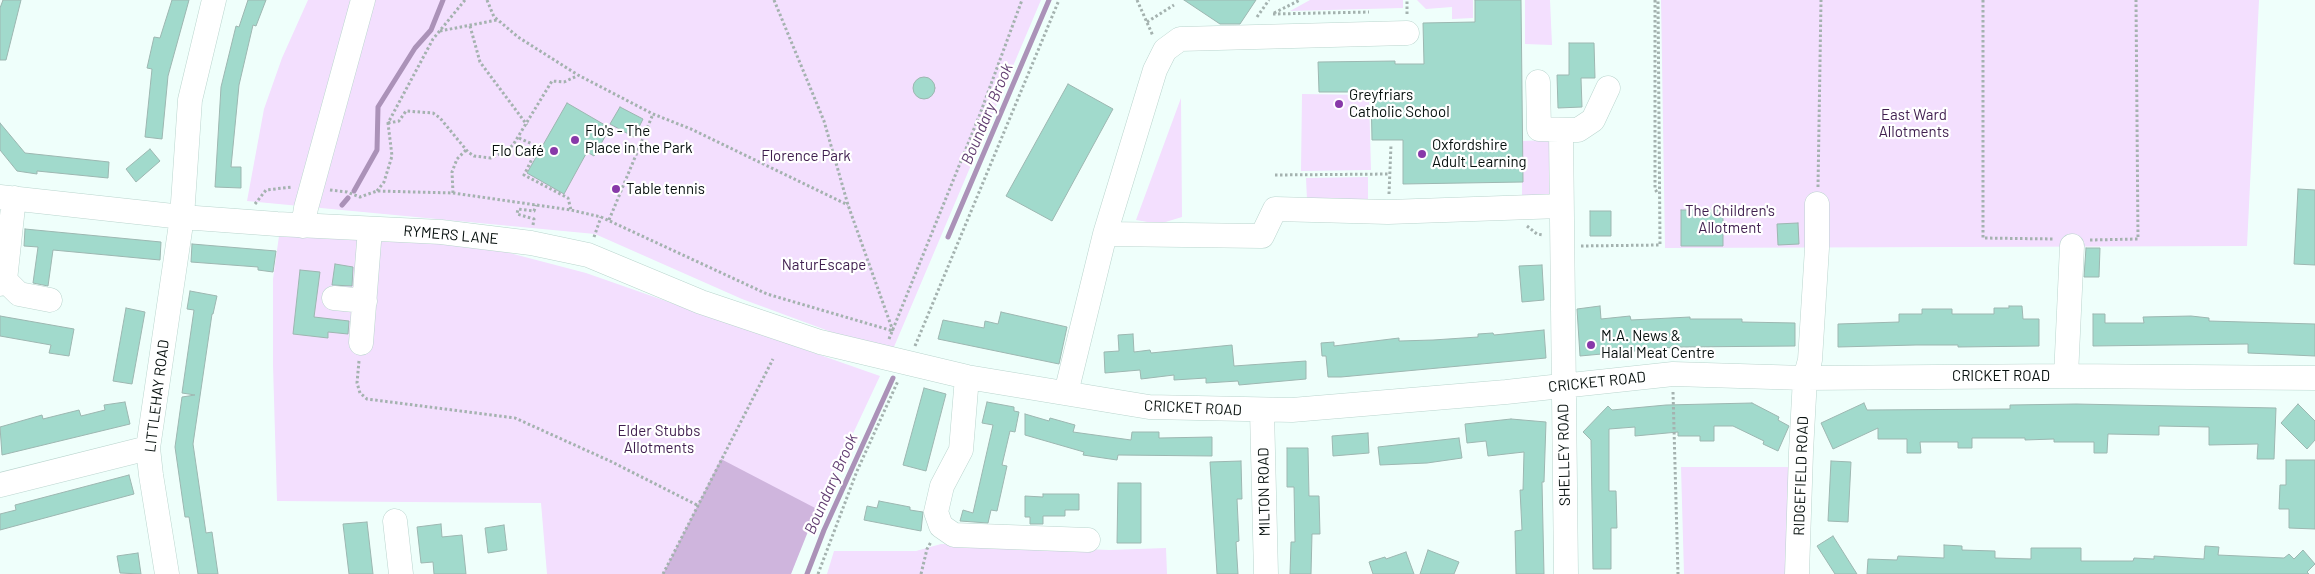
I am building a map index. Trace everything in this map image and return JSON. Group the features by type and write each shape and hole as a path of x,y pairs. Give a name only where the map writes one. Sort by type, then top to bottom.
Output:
{"street":[{"name":"LITTLEHAY ROAD","path":"167,574 148,448 182,217 190,100 214,0"},
{"path":"304,226 306,208 363,0"},
{"path":"1066,394 1105,234 1149,90 1165,50 1180,39 1404,19"},
{"path":"1538,82 1539,129 1578,130 1593,120 1608,88"},
{"name":"SHELLEY ROAD","path":"1560,130 1566,574"},
{"name":"RYMERS LANE","path":"7,198 182,217 304,226 441,232 531,243 588,256 715,308 820,342 895,361"},
{"path":"7,198 3,282 19,294 50,300"},
{"name":"RIDGEFIELD ROAD","path":"1797,574 1805,378 1810,360 1817,248 1817,204"},
{"path":"1105,234 1262,236 1275,209 1388,212 1561,206"},
{"path":"361,343 370,229"},
{"path":"2066,376 2072,243"},
{"path":"334,298 365,301"},
{"name":"CRICKET ROAD","path":"895,361 967,377 1149,407 1262,411 1563,386 1673,374 1805,378 2066,376 2315,378"},
{"path":"967,377 961,450 942,486 936,512 941,526 954,535 1088,540"},
{"name":"MILTON ROAD","path":"1262,411 1266,574"},
{"path":"0,485 148,448"},
{"path":"395,520 401,574"}],"path":[{"path":"377,191 384,182 392,156 388,123 439,32 465,0"},
{"path":"487,0 494,17 518,36 578,75 653,114 691,129 848,205"},
{"path":"774,0 824,121 848,205 893,331"},
{"path":"895,361 884,351 980,114 1022,0"},
{"path":"818,574 857,471 895,361 1059,0"},
{"path":"1137,0 1163,55"},
{"path":"1266,18 1300,0"},
{"path":"1563,247 1660,244 1656,0"},
{"path":"1817,204 1820,0"},
{"path":"1983,0 1983,238 2072,243 2138,239 2136,0"},
{"path":"1147,22 1174,5"},
{"path":"1272,14 1378,12"},
{"path":"439,32 498,20"},
{"path":"470,26 480,62 527,125"},
{"path":"388,123 400,121 406,111 433,112 466,150 474,156 491,158 506,152 519,138 552,81 564,82 578,75"},
{"path":"608,220 653,114"},
{"path":"519,138 540,148 524,175 568,198 571,210"},
{"path":"1388,212 1391,145"},
{"path":"453,193 452,172 457,159 466,150"},
{"path":"1275,175 1390,174"},
{"path":"531,243 534,218 517,214 518,209 534,211 536,205"},
{"path":"361,343 357,383 360,393 367,399 515,418 610,460 697,505"},
{"path":"663,574 773,359"},
{"path":"1673,374 1678,574"},
{"path":"921,574 927,549"}],"green space":[{"name":"Florence Park","path":"308,0 1041,0 891,354 742,299 595,234 247,201 264,109 282,58"},
{"path":"1310,0 1403,0 1403,8 1290,11"},
{"path":"1417,0 1473,0 1473,18 1452,19 1452,7 1426,9"},
{"path":"1525,0 1550,0 1552,45 1525,44"},
{"name":"East Ward Allotments","path":"1661,0 2259,0 2247,246 1665,248"},
{"path":"1302,94 1369,95 1371,170 1301,171"},
{"path":"1181,98 1182,217 1159,224 1136,220"},
{"path":"1547,140 1551,143 1552,195 1522,205 1522,141"},
{"path":"1368,177 1368,200 1307,200 1306,178"},
{"name":"Elder Stubbs Allotments","path":"279,236 479,245 586,273 880,376 804,538 791,574 547,574 541,503 277,501 273,365 273,279"},
{"path":"1681,467 1792,467 1787,574 1684,574"},
{"path":"941,544 1110,550 1166,548 1167,574 827,574 834,551 916,551"}],"shaded area":[{"path":"721,459 817,509 791,574 663,574"}],"building":[{"path":"3,0 21,0 6,60 0,60 0,8"},
{"path":"172,0 189,0 168,76 162,139 145,137 152,69 147,68 154,37 160,38"},
{"path":"248,0 266,0 256,26 253,25 239,85 231,167 241,167 241,188 215,187 221,87 236,26 239,27"},
{"path":"1184,0 1256,0 1240,24 1220,24"},
{"path":"1475,0 1521,0 1523,182 1403,184 1403,140 1372,140 1371,92 1319,92 1318,62 1395,61 1395,64 1424,64 1423,23 1475,22"},
{"path":"1569,43 1594,43 1595,78 1581,78 1582,107 1558,108 1557,75 1569,75"},
{"path":"924,77 932,80 935,88 932,96 924,99 916,96 913,88 916,80"},
{"path":"1068,84 1113,109 1052,221 1006,196"},
{"name":"Flo's - The Place in the Park","path":"567,103 610,128 594,156 587,152 564,194 527,173"},
{"path":"620,107 643,119 634,137 610,124"},
{"path":"0,123 25,153 109,162 108,178 37,171 37,174 17,171 0,150"},
{"path":"150,149 160,161 136,182 126,169"},
{"path":"2298,189 2315,190 2315,265 2294,264"},
{"path":"1681,210 1723,210 1723,246 1681,246"},
{"path":"1590,211 1611,211 1611,236 1590,236"},
{"path":"1798,223 1799,244 1778,245 1777,224"},
{"path":"25,229 161,242 160,260 53,250 48,286 33,283 38,247 24,246"},
{"path":"192,244 276,251 273,272 258,270 258,267 191,262"},
{"path":"2086,248 2100,248 2099,277 2084,277"},
{"path":"335,264 353,267 352,286 332,285"},
{"path":"1542,265 1544,300 1522,302 1519,266"},
{"path":"300,270 320,272 314,317 349,321 348,334 328,332 328,338 293,334"},
{"path":"190,291 217,296 212,314 193,444 206,533 212,532 218,574 198,574 189,517 185,517 175,447 182,397 195,395 182,393 194,310 187,309"},
{"path":"1600,306 1601,319 1630,316 1631,320 1690,317 1690,319 1742,319 1742,322 1795,323 1795,346 1678,347 1580,356 1577,309"},
{"path":"2009,306 2022,306 2023,319 2039,319 2039,346 1958,347 1958,345 1916,345 1838,347 1838,324 1899,322 1899,314 1922,314 1922,309 1952,309 1952,314 1994,314 1994,308 2009,308"},
{"path":"126,308 145,312 132,384 113,381"},
{"path":"1001,312 1067,327 1059,364 938,339 943,320 984,328 985,321 998,324"},
{"path":"2093,314 2105,314 2105,323 2144,323 2143,317 2191,316 2209,318 2209,321 2315,324 2315,356 2248,353 2248,344 2093,346"},
{"path":"0,316 74,329 69,356 49,353 51,345 0,336"},
{"path":"1544,330 1546,358 1328,377 1326,356 1322,356 1321,343 1334,342 1334,346 1399,338 1399,341 1433,340 1478,337 1478,334 1493,333 1494,335"},
{"path":"1133,334 1134,352 1150,350 1151,353 1232,345 1234,366 1306,361 1306,379 1239,385 1238,381 1206,383 1206,378 1174,380 1174,375 1141,379 1140,370 1105,373 1104,352 1119,351 1118,335"},
{"path":"924,388 946,394 926,471 903,465"},
{"path":"125,402 130,424 2,455 0,427 42,415 43,419 79,410 81,416 105,410 104,405"},
{"path":"987,402 1014,407 1014,411 1019,412 1015,432 1010,431 1002,465 1007,466 997,511 991,510 988,523 960,521 963,510 973,513 993,425 982,423"},
{"path":"1752,403 1779,417 1778,420 1789,426 1778,451 1763,444 1764,441 1733,426 1714,426 1714,441 1700,441 1700,436 1678,436 1678,432 1635,436 1635,427 1609,429 1609,491 1616,491 1617,528 1611,528 1611,569 1593,569 1591,440 1583,432 1608,406 1612,410 1666,405"},
{"path":"1864,403 1867,410 2010,409 2010,405 2076,404 2276,408 2274,459 2257,459 2258,444 2209,445 2209,427 2159,426 2159,435 2108,434 2107,453 2094,453 2094,442 2054,442 2054,439 2025,440 2025,438 1972,438 1972,448 1958,448 1958,442 1920,442 1921,453 1907,453 1907,439 1878,439 1878,428 1833,449 1821,423"},
{"path":"2298,404 2315,421 2315,440 2307,449 2281,423"},
{"path":"1025,414 1049,421 1050,418 1075,425 1073,432 1131,440 1132,432 1159,432 1159,438 1212,437 1212,456 1118,455 1117,460 1083,455 1084,452 1025,435"},
{"path":"1511,419 1546,422 1544,482 1542,482 1544,574 1516,574 1515,531 1522,530 1520,490 1523,490 1524,452 1488,456 1486,441 1467,443 1465,424"},
{"path":"1368,433 1369,453 1333,456 1332,436"},
{"path":"1459,438 1462,458 1427,463 1380,465 1378,447"},
{"path":"1287,448 1308,448 1309,496 1319,496 1320,534 1312,534 1311,574 1290,574 1291,542 1295,542 1294,487 1287,487"},
{"path":"2286,460 2315,460 2315,529 2289,528 2289,509 2279,509 2280,485 2286,485"},
{"path":"1241,461 1242,499 1237,499 1239,541 1236,542 1238,574 1217,574 1210,462"},
{"path":"1831,461 1851,462 1848,522 1828,521"},
{"path":"129,475 134,494 0,530 0,514 16,510 15,505"},
{"path":"1118,483 1141,483 1141,543 1117,543"},
{"path":"1043,494 1079,494 1079,510 1065,510 1065,516 1043,516 1043,524 1030,524 1030,517 1025,517 1025,496 1043,497"},
{"path":"879,501 910,507 910,510 923,512 921,531 864,520 867,506 877,508"},
{"path":"367,522 373,574 349,574 343,524"},
{"path":"441,524 442,537 462,535 466,574 434,574 433,562 421,563 417,527"},
{"path":"504,525 507,550 488,553 485,528"},
{"path":"1833,536 1857,574 1835,574 1817,546"},
{"path":"1944,545 1962,546 1962,550 1995,551 1995,558 2031,559 2031,548 2081,548 2081,561 2133,561 2134,558 2154,559 2154,556 2204,559 2205,546 2219,547 2218,555 2284,558 2289,554 2294,559 2303,550 2315,564 2307,572 2309,574 1867,574 1868,559 1897,560 1898,556 1944,558"},
{"path":"1428,550 1459,562 1454,574 1420,574"},
{"path":"1406,552 1414,574 1373,574 1369,562 1385,557 1386,559"},
{"path":"138,553 141,574 120,573 117,556"}],"waterway":[{"path":"354,191 377,150 378,107 415,48 431,30 443,0"},
{"name":"Boundary Brook","path":"948,237 1049,0"},
{"path":"342,205 348,198"},
{"name":"Boundary Brook","path":"807,574 824,530 893,378"}],"place":[{"name":"Greyfriars Catholic School","path":"1339,104"},
{"name":"Flo's - The Place in the Park","path":"575,140"},
{"name":"Flo Café","path":"554,151"},
{"name":"Oxfordshire Adult Learning","path":"1422,154"},
{"name":"Table tennis","path":"616,189"},
{"name":"M.A. News & Halal Meat Centre","path":"1591,345"}],"park label":[{"name":"The Children's Allotment","path":"1730,220"},
{"name":"NaturEscape","path":"824,265"}]}
